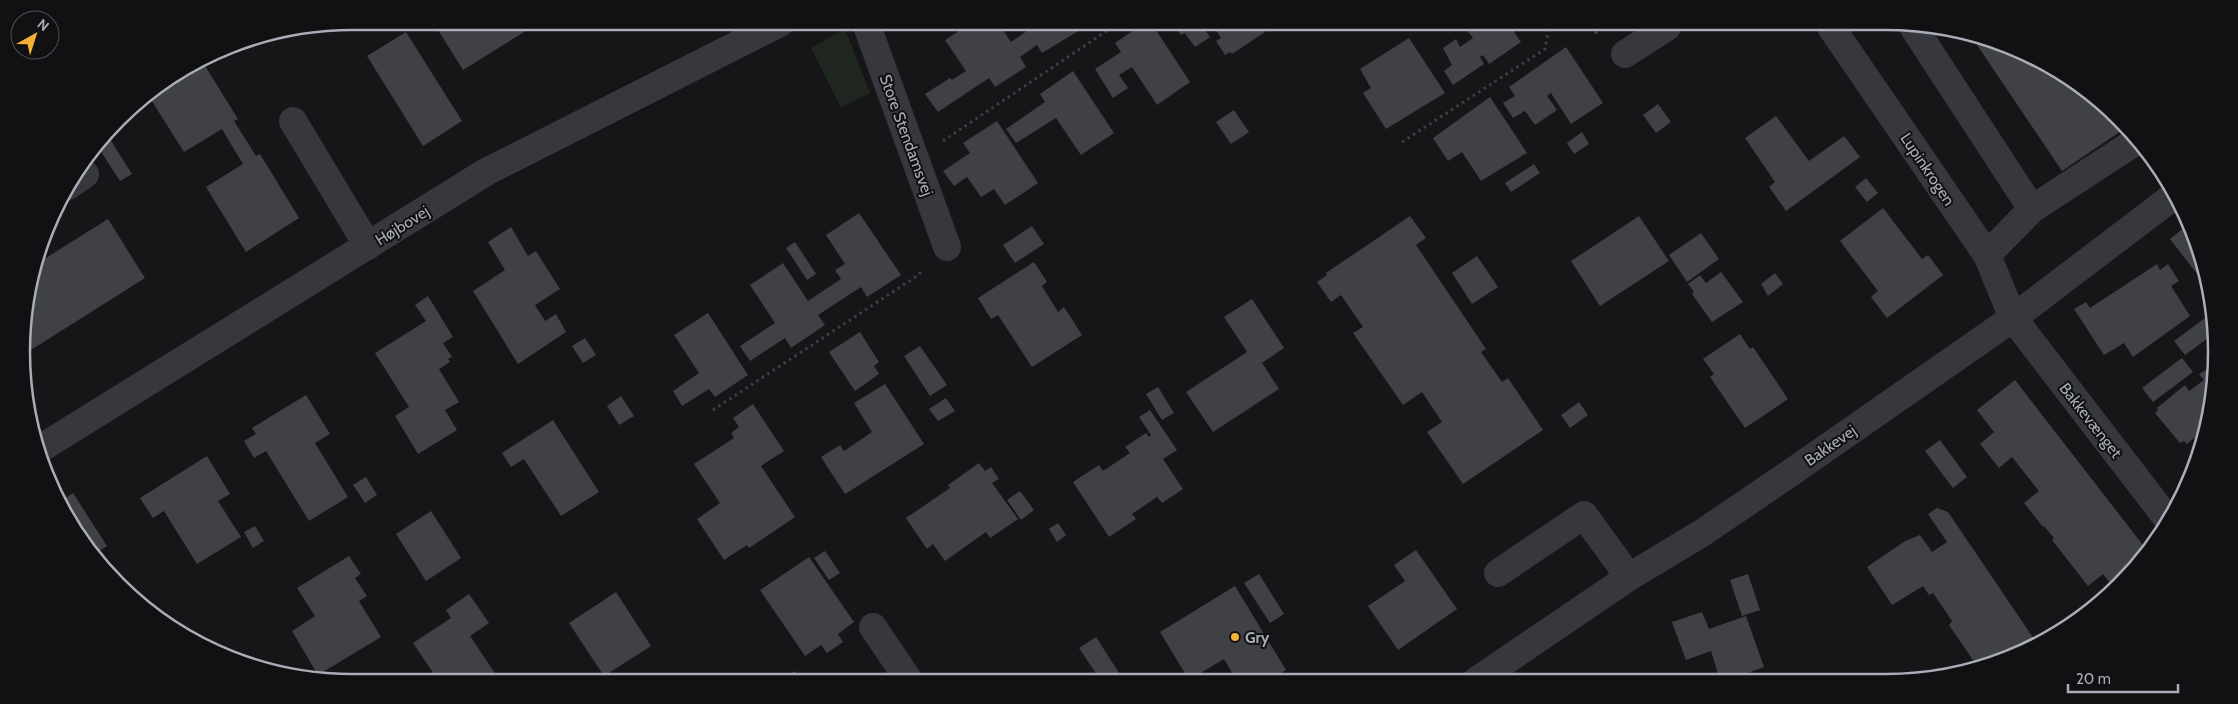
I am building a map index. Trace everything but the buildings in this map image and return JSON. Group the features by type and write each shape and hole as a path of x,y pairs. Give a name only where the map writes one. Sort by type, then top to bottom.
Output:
{"street":[{"name":"Højbovej","path":"44,446 486,172 766,30"},
{"name":"Store Stendamsvej","path":"869,30 947,247"},
{"path":"1625,54 1661,30"},
{"name":"Lupinkrogen","path":"1833,30 1987,255 2013,318"},
{"path":"1917,32 2032,208"},
{"path":"293,121 368,246"},
{"path":"1987,255 2032,208 2131,144"},
{"name":"Bakkevej","path":"1486,674 1629,577 1702,533 1766,490 2013,318 2169,199"},
{"name":"Bakkevænget","path":"2013,318 2164,515"},
{"path":"1498,574 1584,515 1629,577"},
{"path":"873,627 905,674"}],"path":[{"path":"916,159 1108,30"},
{"path":"1402,142 1545,49 1548,30"},
{"path":"713,410 917,276 947,247"}],"shaded area":[{"path":"845,30 870,93 841,108 811,48"}],"place":[{"name":"Gry","path":"1235,637"}]}
